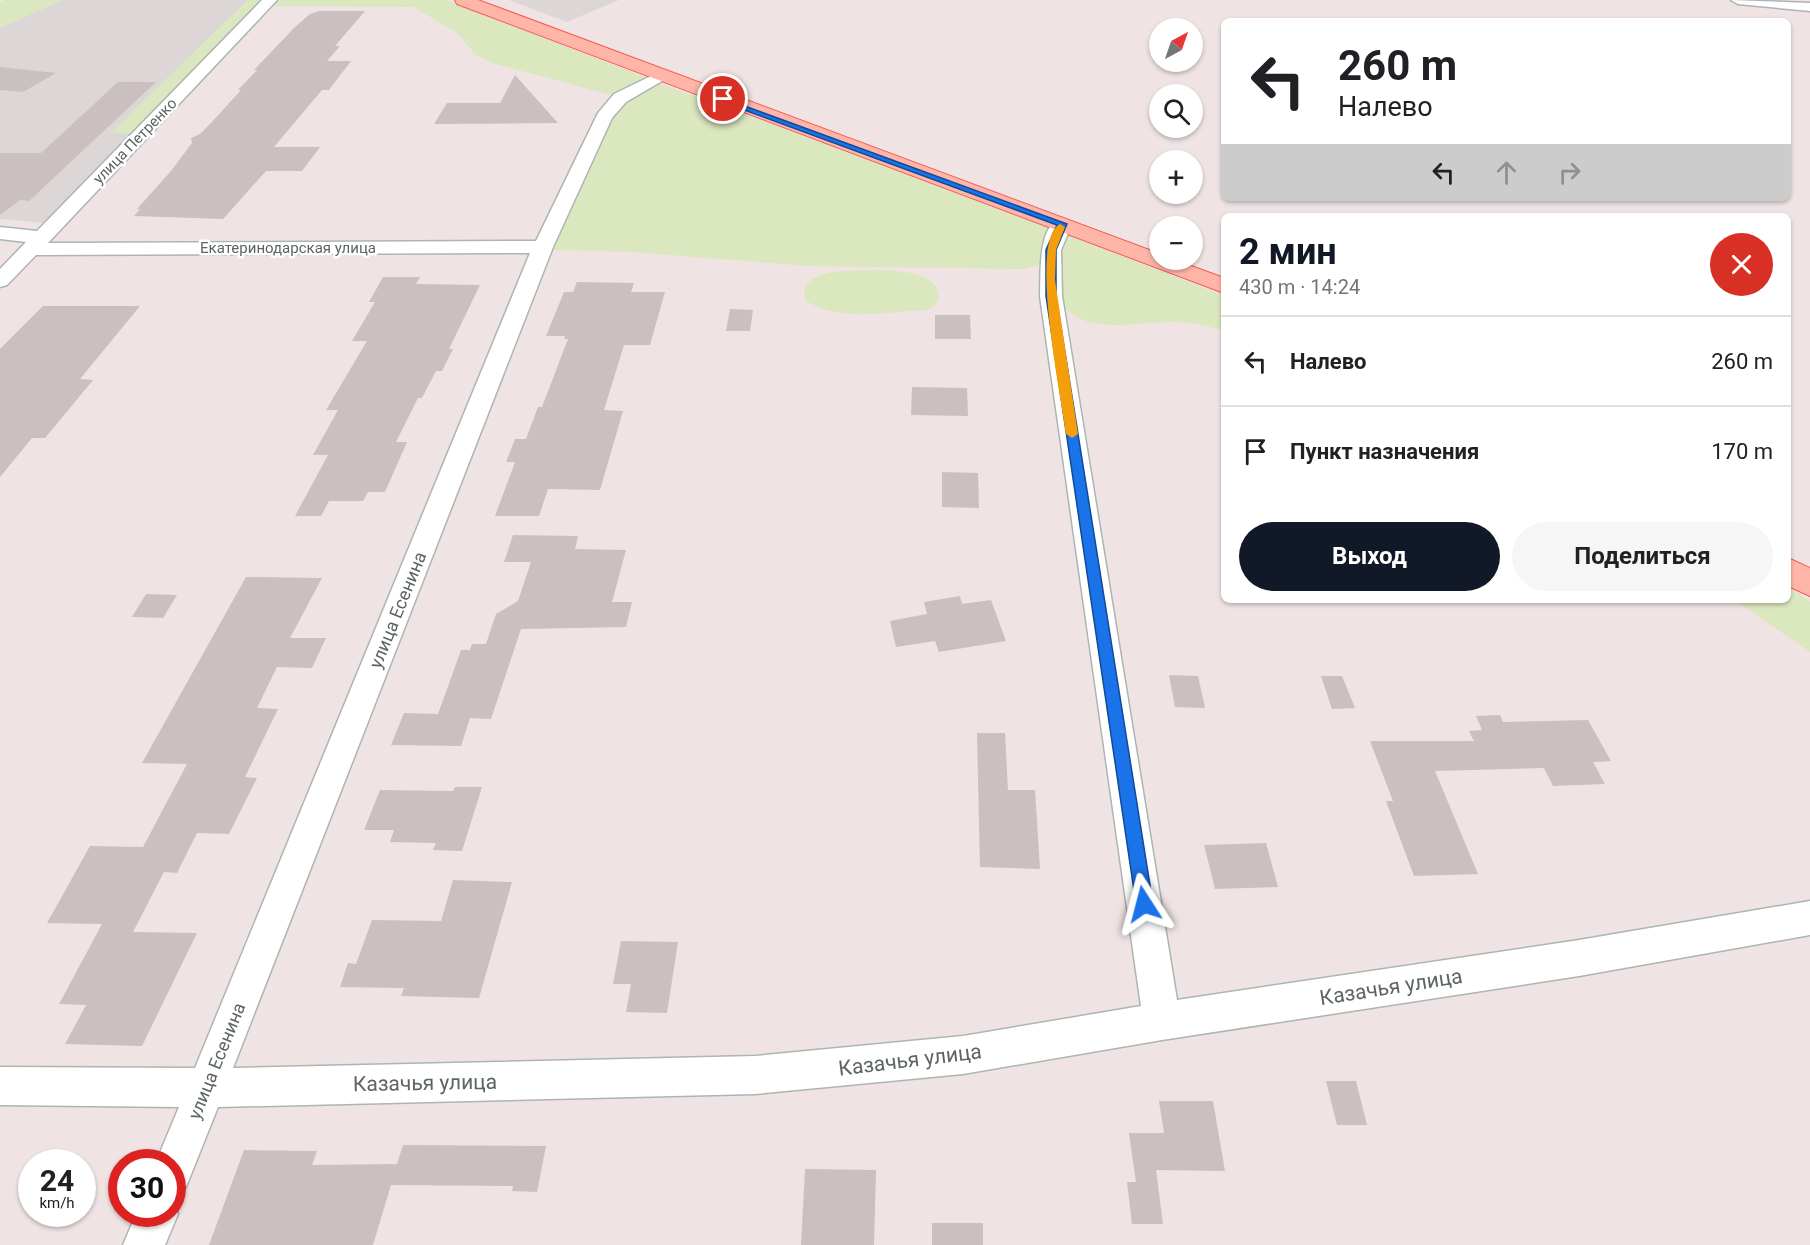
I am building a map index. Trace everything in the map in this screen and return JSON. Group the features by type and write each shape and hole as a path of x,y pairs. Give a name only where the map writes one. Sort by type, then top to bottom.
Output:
{"main road":[{"path":"463,0 662,77 1221,285"},
{"path":"1791,572 1810,584"}],"street":[{"name":"улица Петренко","path":"0,281 270,0"},
{"path":"1738,0 1810,7"},
{"name":"улица Есенина","path":"182,1149 543,247 604,117 620,98 662,77"},
{"path":"1062,224 1051,250 1051,296 1162,1021"},
{"name":"Екатеринодарская улица","path":"0,233 37,243 543,247"},
{"name":"Казачья улица","path":"0,1086 206,1088 787,1072 963,1055 1162,1021 1579,958 1810,918"},
{"path":"144,1245 152,1227"}],"shaded area":[{"path":"62,0 248,0 112,132 132,133 45,223 0,219 0,28"},
{"path":"509,0 619,0 567,22"}],"green space":[{"path":"5,0 62,0 0,28 0,2"},
{"path":"248,0 264,0 132,133 111,133"},
{"path":"277,0 447,0 647,78 615,96 492,63 475,54 456,32 413,7 272,6"},
{"path":"659,83 1051,227 1041,264 1024,269 807,266 632,252 553,250 554,243 618,106"},
{"path":"1069,235 1149,266 1149,270 1158,270 1221,295 1221,330 1180,322 1098,324 1071,314 1061,303 1060,239"},
{"path":"883,270 913,273 934,284 938,299 934,306 926,310 880,314 834,312 806,301 804,293 810,281 823,274"},
{"path":"1791,589 1810,601 1810,652 1738,603 1791,603"}],"building":[{"path":"319,11 365,11 335,46 340,46 327,61 351,61 329,90 322,90 274,147 320,147 302,171 266,171 223,219 134,216 140,209 137,209 192,143 191,138 200,134 210,124 257,70 254,70 295,27 310,14"},
{"path":"0,67 56,73 23,92 0,90"},
{"path":"515,75 558,123 434,124 447,103 500,103"},
{"path":"118,82 156,82 29,201 20,200 0,215 0,153 41,153"},
{"path":"383,277 420,277 416,284 480,285 449,349 453,349 442,371 436,371 422,398 418,398 396,442 407,442 385,492 368,492 363,501 329,501 321,516 295,516 328,455 313,455 338,410 326,410 367,341 352,341 375,302 369,302"},
{"path":"577,282 634,283 631,292 665,292 650,345 624,345 604,410 623,411 600,490 548,489 539,516 495,516 515,462 506,462 515,439 526,439 538,407 542,407 568,339 564,339 565,336 546,336 564,292 573,292"},
{"path":"43,306 140,306 80,379 93,380 45,438 32,438 0,477 0,349"},
{"path":"730,309 753,310 750,331 726,331"},
{"path":"935,315 970,315 971,339 935,339"},
{"path":"912,387 967,388 968,416 911,415"},
{"path":"942,472 978,473 979,508 942,507"},
{"path":"513,535 578,536 575,549 626,550 612,602 632,602 626,627 521,629 491,719 470,718 461,746 391,745 404,713 438,714 461,650 470,650 472,644 486,644 496,614 518,601 531,562 504,562"},
{"path":"246,577 322,578 290,638 326,638 312,668 277,667 257,708 278,709 245,777 257,778 229,834 197,833 177,873 164,872 133,932 197,933 142,1046 65,1044 86,1005 59,1004 102,924 47,923 90,846 143,847 187,764 142,763"},
{"path":"146,594 177,595 163,618 132,617"},
{"path":"960,596 962,604 991,600 1006,641 939,652 935,641 896,647 890,621 927,614 924,602"},
{"path":"1169,675 1198,676 1205,708 1175,707"},
{"path":"1321,676 1342,676 1355,708 1332,709"},
{"path":"1500,715 1503,722 1588,720 1611,761 1593,762 1605,784 1553,786 1544,768 1435,771 1478,874 1414,876 1386,801 1393,801 1370,741 1474,741 1469,731 1482,730 1476,716"},
{"path":"977,733 1005,733 1008,790 1035,790 1040,869 980,867"},
{"path":"455,787 482,787 462,851 433,850 436,843 390,842 394,830 364,830 380,790 453,791"},
{"path":"1266,843 1278,887 1215,889 1204,845"},
{"path":"453,880 512,882 479,998 401,996 404,988 340,987 348,963 356,964 372,920 441,921"},
{"path":"621,941 678,942 667,1013 626,1012 631,984 613,984"},
{"path":"1326,1081 1356,1081 1367,1125 1337,1125"},
{"path":"1159,1101 1213,1101 1225,1171 1156,1170 1163,1224 1132,1224 1127,1182 1136,1182 1129,1133 1164,1133"},
{"path":"403,1145 546,1146 537,1192 512,1191 513,1186 391,1185 373,1245 209,1245 244,1150 317,1151 312,1165 397,1164"},
{"path":"805,1169 876,1170 874,1245 801,1245"},
{"path":"932,1223 983,1223 983,1245 932,1245"}],"slow traffic":[{"path":"1060,227 1051,250 1050,280 1072,434"}],"route":[{"path":"723,99 1062,224 1054,238 1051,250 1051,296 1144,904"}]}
